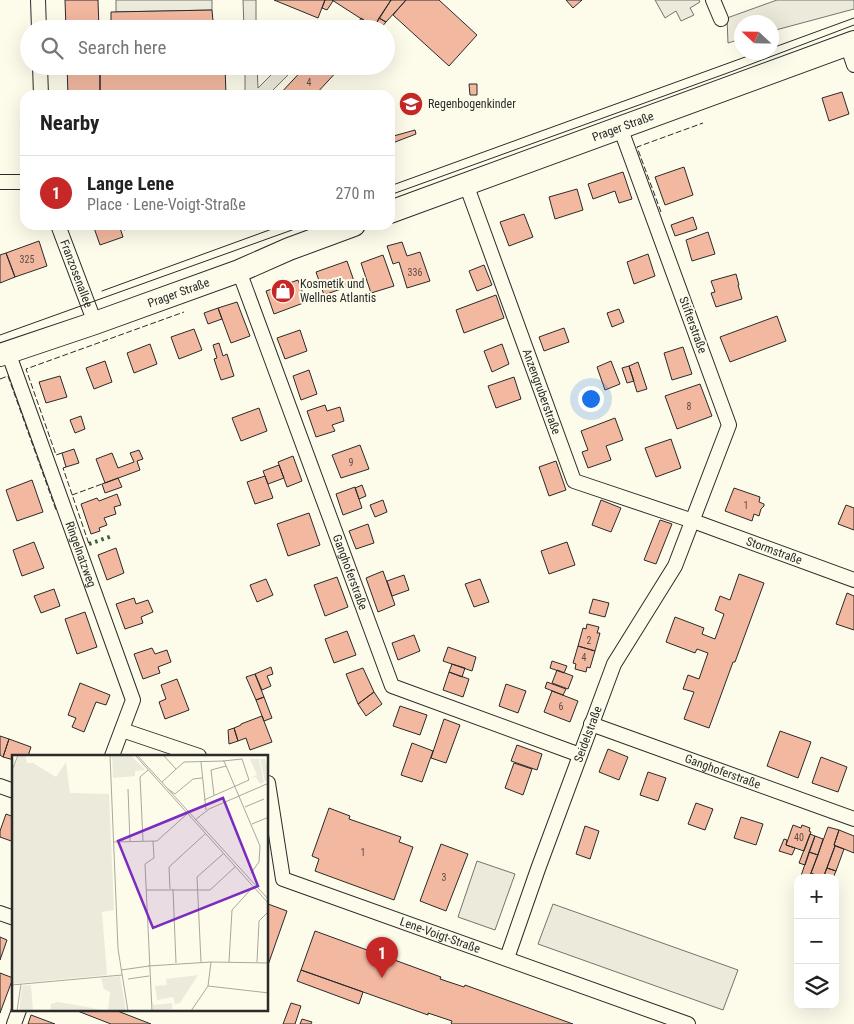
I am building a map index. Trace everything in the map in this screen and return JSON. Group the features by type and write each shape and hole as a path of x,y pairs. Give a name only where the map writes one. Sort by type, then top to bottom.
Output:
{"main road":[{"name":"Prager Straße","path":"395,210 851,43"},
{"name":"Prager Straße","path":"4,354 239,271 289,249 340,230"}],"street":[{"path":"38,0 39,20"},
{"path":"713,0 721,19"},
{"path":"851,43 854,66"},
{"path":"40,75 41,90"},
{"name":"Stifterstraße","path":"620,127 730,425 693,521"},
{"path":"0,182 20,182"},
{"name":"Anzengruberstraße","path":"466,184 574,481 693,521"},
{"name":"Franzosenallee","path":"60,230 95,323"},
{"name":"Ganghoferstraße","path":"239,271 392,686 580,755"},
{"name":"Ringelnatzweg","path":"4,354 133,700 112,755"},
{"name":"Stormstraße","path":"693,521 854,580"},
{"name":"Seidelstraße","path":"507,958 614,664 675,566 693,521"},
{"name":"Ganghoferstraße","path":"591,724 854,819"},
{"path":"122,730 196,755"},
{"path":"0,786 12,790"},
{"name":"Lene-Voigt-Straße","path":"269,789 284,879 688,1024"},
{"path":"0,913 12,917"},
{"path":"14,1024 18,1012"}],"shaded area":[{"path":"116,0 212,0 212,10 116,12"},
{"path":"243,0 256,0 256,20 244,20"},
{"path":"655,0 699,0 700,2 690,8 694,15 681,21 676,11 665,18"},
{"path":"777,0 854,0 854,9 779,29 779,15 735,15"},
{"path":"734,15 734,41 728,43 727,18"},
{"path":"245,75 257,75 258,88 271,75 288,75 273,90 245,90"},
{"path":"477,861 515,874 495,930 458,917"},
{"path":"553,904 738,970 723,1010 538,944"}],"building":[{"path":"65,0 98,0 99,20 66,20"},
{"path":"274,0 325,0 318,18"},
{"path":"325,0 333,0 327,10 322,8"},
{"path":"332,0 391,0 378,20 363,20"},
{"path":"391,0 406,0 388,20 379,18"},
{"path":"406,0 439,0 477,35 449,66 393,15"},
{"path":"566,0 582,0 573,8"},
{"path":"212,10 213,20 111,20 111,12"},
{"path":"67,75 100,75 100,90 68,90"},
{"path":"100,75 225,75 226,90 100,90"},
{"path":"298,75 334,75 320,90 284,90"},
{"path":"469,84 477,84 477,95 470,95"},
{"path":"842,92 849,114 829,121 822,98"},
{"path":"415,130 416,134 395,142 395,136"},
{"path":"684,167 693,195 665,205 655,177"},
{"path":"623,172 632,199 619,203 615,191 593,199 588,184"},
{"path":"577,189 583,210 555,219 549,197"},
{"path":"524,214 533,237 509,246 500,222"},
{"path":"693,217 697,229 675,236 671,225"},
{"path":"95,230 121,230 123,237 100,245"},
{"path":"708,232 715,254 692,261 686,240"},
{"path":"39,241 47,266 15,277 6,253"},
{"path":"402,242 407,256 420,252 430,281 407,288 399,262 393,264 387,246"},
{"path":"6,253 15,277 0,283 0,255"},
{"path":"648,254 655,276 634,284 627,262"},
{"path":"383,255 394,286 371,293 361,263"},
{"path":"347,261 355,284 324,295 316,272"},
{"path":"484,265 492,285 477,291 469,271"},
{"path":"736,274 742,299 716,307 711,293 715,292 711,281"},
{"path":"298,280 306,302 274,314 266,291"},
{"path":"496,295 504,318 464,333 456,310"},
{"path":"237,302 250,336 231,343 218,308"},
{"path":"218,308 222,319 208,324 204,313"},
{"path":"619,309 624,322 612,327 607,313"},
{"path":"777,316 786,341 730,362 720,337"},
{"path":"564,328 569,342 544,351 539,337"},
{"path":"194,329 202,350 179,359 171,337"},
{"path":"300,330 307,351 285,359 277,338"},
{"path":"219,343 223,356 227,354 234,376 221,380 214,359 217,358 213,345"},
{"path":"150,344 157,364 134,373 127,353"},
{"path":"502,344 509,364 492,372 484,351"},
{"path":"683,347 692,374 672,380 664,353"},
{"path":"105,361 112,382 94,389 86,368"},
{"path":"611,361 620,384 605,390 597,367"},
{"path":"638,362 647,389 637,392 629,366"},
{"path":"629,366 634,381 627,383 622,368"},
{"path":"309,370 317,394 301,400 293,376"},
{"path":"60,376 67,397 46,403 39,382"},
{"path":"514,377 521,399 496,408 488,386"},
{"path":"700,384 712,416 677,429 665,396"},
{"path":"325,405 327,411 340,407 344,421 332,425 335,431 316,437 307,411"},
{"path":"259,408 267,431 241,441 232,418"},
{"path":"81,416 85,429 75,433 70,420"},
{"path":"615,418 623,440 606,446 611,460 588,468 582,452 588,450 581,431"},
{"path":"671,439 681,468 656,477 645,448"},
{"path":"360,445 369,469 341,478 332,455"},
{"path":"74,449 79,463 66,467 62,453"},
{"path":"139,450 143,459 137,461 140,470 105,483 96,459 112,453 118,468 134,462 130,453"},
{"path":"293,456 302,481 287,487 278,462"},
{"path":"556,461 566,490 549,496 539,467"},
{"path":"279,465 284,478 268,484 263,471"},
{"path":"265,476 273,498 255,504 247,482"},
{"path":"118,478 122,487 105,493 102,484"},
{"path":"32,480 43,512 17,521 6,490"},
{"path":"362,485 366,496 359,499 355,488"},
{"path":"355,487 362,508 343,515 336,494"},
{"path":"734,488 760,497 759,502 764,504 759,516 754,514 752,521 725,511"},
{"path":"117,494 121,505 114,507 116,514 104,518 107,525 99,528 100,531 91,534 81,504 97,498 99,501"},
{"path":"383,500 387,512 375,517 370,505"},
{"path":"601,500 621,508 611,532 592,525"},
{"path":"846,505 854,508 854,530 838,524"},
{"path":"309,513 320,545 288,556 277,524"},
{"path":"660,520 672,524 656,564 644,560"},
{"path":"368,524 374,543 356,549 349,531"},
{"path":"34,542 44,568 22,576 13,550"},
{"path":"567,542 575,565 549,574 541,551"},
{"path":"116,548 124,573 107,580 98,555"},
{"path":"383,571 395,605 378,612 366,578"},
{"path":"739,574 764,583 709,728 684,719 694,692 683,689 688,675 699,679 708,653 697,649 695,653 666,642 675,617 704,628 702,634 715,639 724,614 715,610 720,596 730,600"},
{"path":"404,575 409,590 392,596 387,581"},
{"path":"337,577 348,607 325,616 314,585"},
{"path":"266,579 273,595 257,602 250,585"},
{"path":"480,579 489,602 474,607 465,584"},
{"path":"54,589 60,606 41,613 34,596"},
{"path":"847,593 854,596 854,630 836,624"},
{"path":"134,598 136,604 148,600 153,612 141,617 143,623 125,629 116,604"},
{"path":"593,599 609,603 605,617 589,613"},
{"path":"85,612 97,647 77,654 65,619"},
{"path":"587,624 599,627 597,633 600,633 595,651 578,646 583,628 586,629"},
{"path":"347,631 356,655 334,663 325,639"},
{"path":"414,635 420,651 398,660 392,643"},
{"path":"578,646 595,651 590,668 587,667 586,672 575,669 576,664 573,663"},
{"path":"448,647 476,657 472,671 443,661"},
{"path":"152,648 155,654 167,650 171,662 158,667 160,673 143,679 134,654"},
{"path":"552,661 567,666 564,673 550,668"},
{"path":"452,664 465,668 462,677 449,672"},
{"path":"271,667 273,674 267,676 271,686 262,690 255,674"},
{"path":"363,668 374,692 358,704 346,674"},
{"path":"557,670 573,676 568,689 552,683"},
{"path":"449,672 469,679 463,697 443,690"},
{"path":"255,674 264,697 256,700 246,677"},
{"path":"177,679 189,710 165,719 159,702 166,699 161,685"},
{"path":"547,682 566,689 563,695 545,688"},
{"path":"80,683 110,695 106,705 96,702 84,732 72,727 76,718 68,715"},
{"path":"506,684 526,691 518,713 499,706"},
{"path":"552,691 578,701 570,722 544,712"},
{"path":"374,692 382,704 366,716 358,704"},
{"path":"264,697 272,718 264,721 256,700"},
{"path":"400,706 427,715 420,735 393,726"},
{"path":"262,716 272,742 250,750 246,738 238,741 234,728"},
{"path":"444,719 460,725 446,763 431,758"},
{"path":"234,728 238,741 229,744 228,730"},
{"path":"780,731 811,742 798,778 767,766"},
{"path":"0,736 9,739 3,757 0,755"},
{"path":"9,739 31,747 28,755 12,755 12,759 3,757"},
{"path":"412,743 433,751 422,782 401,775"},
{"path":"517,745 542,754 537,770 511,761"},
{"path":"608,749 628,757 619,780 599,772"},
{"path":"821,757 847,767 838,792 812,783"},
{"path":"514,763 532,769 523,795 505,788"},
{"path":"648,772 666,778 658,801 640,795"},
{"path":"696,803 713,809 705,830 688,824"},
{"path":"329,808 350,816 349,819 401,837 399,842 413,847 394,900 315,871 319,859 312,856"},
{"path":"6,814 12,816 12,841 0,837 0,831"},
{"path":"741,817 763,824 756,845 734,838"},
{"path":"793,825 801,828 802,825 810,828 809,831 811,832 804,851 786,845"},
{"path":"585,826 599,831 590,859 576,854"},
{"path":"828,827 839,830 824,874 811,873"},
{"path":"839,830 854,836 854,853 834,845"},
{"path":"810,834 815,836 805,865 799,863"},
{"path":"815,836 823,839 818,855 809,852"},
{"path":"784,839 787,840 786,845 795,848 792,855 779,851"},
{"path":"441,844 468,854 446,911 420,901"},
{"path":"835,846 844,849 836,871 827,868"},
{"path":"809,852 818,855 811,874 802,874"},
{"path":"827,868 836,871 835,874 825,874"},
{"path":"269,904 287,911 269,962"},
{"path":"315,931 441,977 440,979 464,987 465,985 573,1024 452,1024 452,1021 428,1013 428,1015 301,970"},
{"path":"0,937 7,940 0,960"},
{"path":"301,970 363,992 359,1004 297,981"},
{"path":"0,973 12,978 12,981 0,1013"},
{"path":"291,1003 301,1006 295,1024 283,1024"},
{"path":"80,1012 120,1012 151,1024 111,1024"},
{"path":"31,1015 55,1024 28,1024"},
{"path":"302,1019 312,1022 311,1024 300,1024"}],"tram line":[{"path":"779,45 854,18"},
{"path":"395,193 733,71 854,25"},
{"path":"395,184 737,60"},
{"path":"102,291 269,230"},
{"path":"0,335 292,230"}],"hedge":[{"path":"89,544 112,536"}],"fence":[{"path":"661,212 637,147 703,123"},
{"path":"62,453 56,455 26,369 184,312"},
{"path":"0,379 8,376 56,510"},
{"path":"66,467 63,468 89,544"},
{"path":"72,495 102,484"}],"place":[{"name":"Regenbogenkinder","path":"411,104"},
{"name":"Kosmetik und Wellnes Atlantis","path":"283,291"},
{"name":"Lange Lene","path":"382,978"}]}
